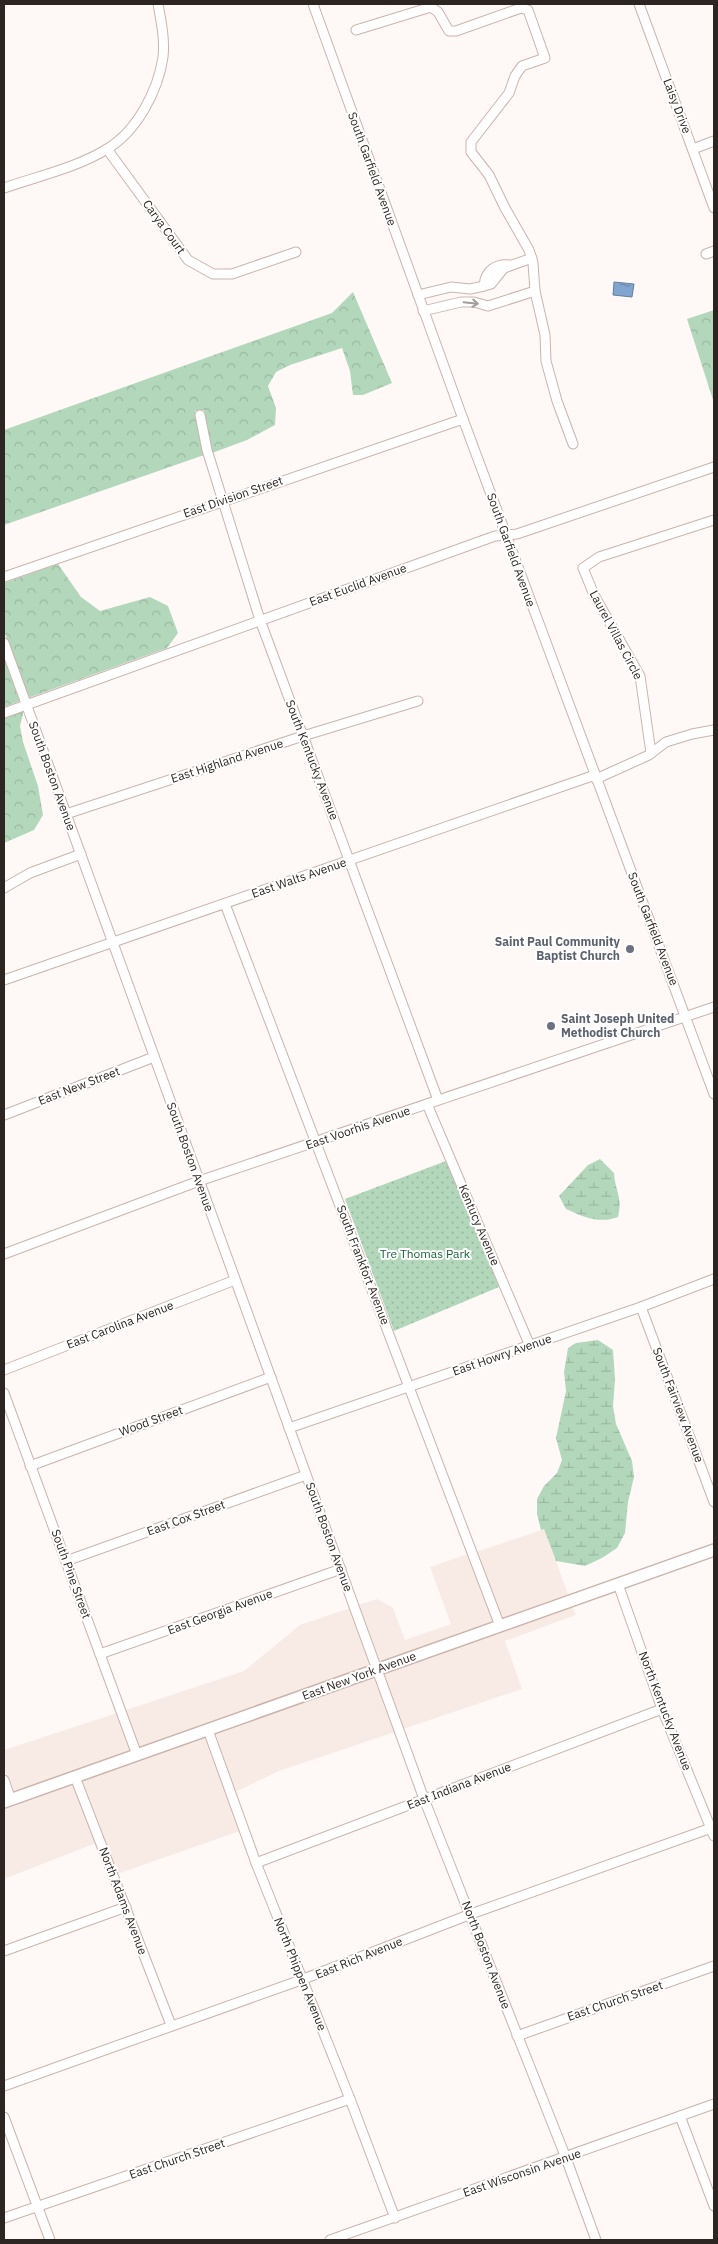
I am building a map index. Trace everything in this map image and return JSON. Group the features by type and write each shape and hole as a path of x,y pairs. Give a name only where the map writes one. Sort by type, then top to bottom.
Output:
{"main road":[{"name":"East New York Avenue","path":"7,1801 714,1550"}],"street":[{"path":"4,188 71,165 107,149 128,133 152,93 163,56 158,4"},
{"name":"South Garfield Avenue","path":"312,4 463,419 714,1094"},
{"name":"Laisy Drive","path":"639,4 714,208"},
{"path":"356,30 431,7 438,12 449,31 456,31 521,8 528,10 545,58 522,66 515,76 508,93 471,142 471,152 489,175 505,208 524,239 532,258 535,290 545,335 546,361 573,444"},
{"path":"693,149 714,141"},
{"name":"Carya Court","path":"107,149 188,260 213,274 232,274 296,252"},
{"path":"418,295 451,287 470,289 491,284 504,268 532,258"},
{"path":"424,310 461,302 474,302 488,306 535,290"},
{"name":"South Kentucky Avenue","path":"200,415 207,450 260,620 438,1100"},
{"name":"East Division Street","path":"4,577 222,500 463,419"},
{"name":"East Euclid Avenue","path":"4,712 495,536 517,534 714,467"},
{"name":"Laurel Villas Circle","path":"651,753 640,676 594,595 583,568 599,557 714,520"},
{"name":"South Boston Avenue","path":"4,643 377,1670"},
{"name":"East Highland Avenue","path":"66,814 303,736 418,701"},
{"path":"596,777 651,753 666,742 714,730"},
{"name":"East Walts Avenue","path":"4,980 596,777"},
{"path":"4,888 30,873 81,854"},
{"name":"South Frankfort Avenue","path":"225,904 500,1626"},
{"name":"East Voorhis Avenue","path":"4,1254 200,1181 714,1007"},
{"name":"East New Street","path":"4,1115 154,1058"},
{"name":"Kentucy Avenue","path":"427,1104 530,1346"},
{"name":"East Howry Avenue","path":"289,1428 642,1307 714,1279"},
{"name":"East Carolina Avenue","path":"4,1370 235,1280"},
{"name":"South Fairview Avenue","path":"642,1307 714,1502"},
{"name":"Wood Street","path":"30,1466 271,1377"},
{"name":"South Pine Street","path":"4,1394 138,1755"},
{"name":"East Cox Street","path":"66,1561 306,1475"},
{"name":"East Georgia Avenue","path":"100,1654 341,1569"},
{"name":"North Kentucky Avenue","path":"618,1584 662,1709 713,1830"},
{"name":"North Boston Avenue","path":"377,1670 424,1799 471,1914 596,2240"},
{"name":"East Indiana Avenue","path":"256,1863 662,1709"},
{"name":"North Phippen Avenue","path":"208,1730 256,1863 395,2218"},
{"name":"North Adams Avenue","path":"75,1777 171,2025"},
{"path":"4,1780 7,1801"},
{"name":"East Rich Avenue","path":"4,2086 301,1980 471,1914 713,1830"},
{"path":"4,1952 126,1907"},
{"name":"East Church Street","path":"517,2036 714,1966"},
{"name":"East Church Street","path":"4,2218 350,2099"},
{"name":"East Wisconsin Avenue","path":"330,2240 714,2104"},
{"path":"680,2116 714,2206"},
{"path":"4,2117 50,2240"}],"shaded area":[{"path":"544,1529 569,1597 502,1620 476,1552"},
{"path":"468,1554 494,1623 380,1664 358,1605 377,1599 393,1608 405,1640 451,1624 430,1567"},
{"path":"572,1606 576,1615 505,1641 522,1689 403,1729 383,1673"},
{"path":"350,1608 371,1667 140,1749 126,1710 244,1671 300,1625"},
{"path":"375,1676 395,1732 279,1771 235,1792 214,1733"},
{"path":"117,1713 132,1752 13,1794 4,1767 4,1750"},
{"path":"206,1736 240,1831 117,1874 81,1780"},
{"path":"73,1783 96,1843 4,1879 4,1808"}],"green space":[{"path":"353,292 392,383 363,395 353,395 350,371 342,348 290,365 276,372 268,386 276,408 275,425 247,440 212,453 204,410 195,411 204,455 4,525 4,430 332,313"},
{"path":"714,310 714,403 687,319"},
{"path":"58,564 81,597 100,611 150,597 168,606 178,633 167,648 28,698 4,631 4,583"},
{"path":"4,656 20,701 4,707"},
{"path":"24,710 20,726 23,742 38,786 43,815 34,830 4,843 4,718"},
{"path":"600,1159 614,1173 620,1204 618,1217 604,1220 591,1219 566,1209 559,1196 588,1165"},
{"name":"Tre Thomas Park","path":"446,1161 499,1287 394,1331 345,1199"},
{"path":"598,1340 613,1350 615,1379 613,1406 616,1424 632,1461 634,1477 628,1502 625,1533 617,1548 585,1566 556,1561 544,1529 541,1530 537,1514 537,1499 544,1486 557,1473 562,1460 556,1438 566,1391 564,1372 568,1348 576,1343"}],"water":[{"path":"614,282 634,284 632,297 613,295"}],"place":[{"name":"Saint Paul Community Baptist Church","path":"630,949"},
{"name":"Saint Joseph United Methodist Church","path":"551,1026"}]}
